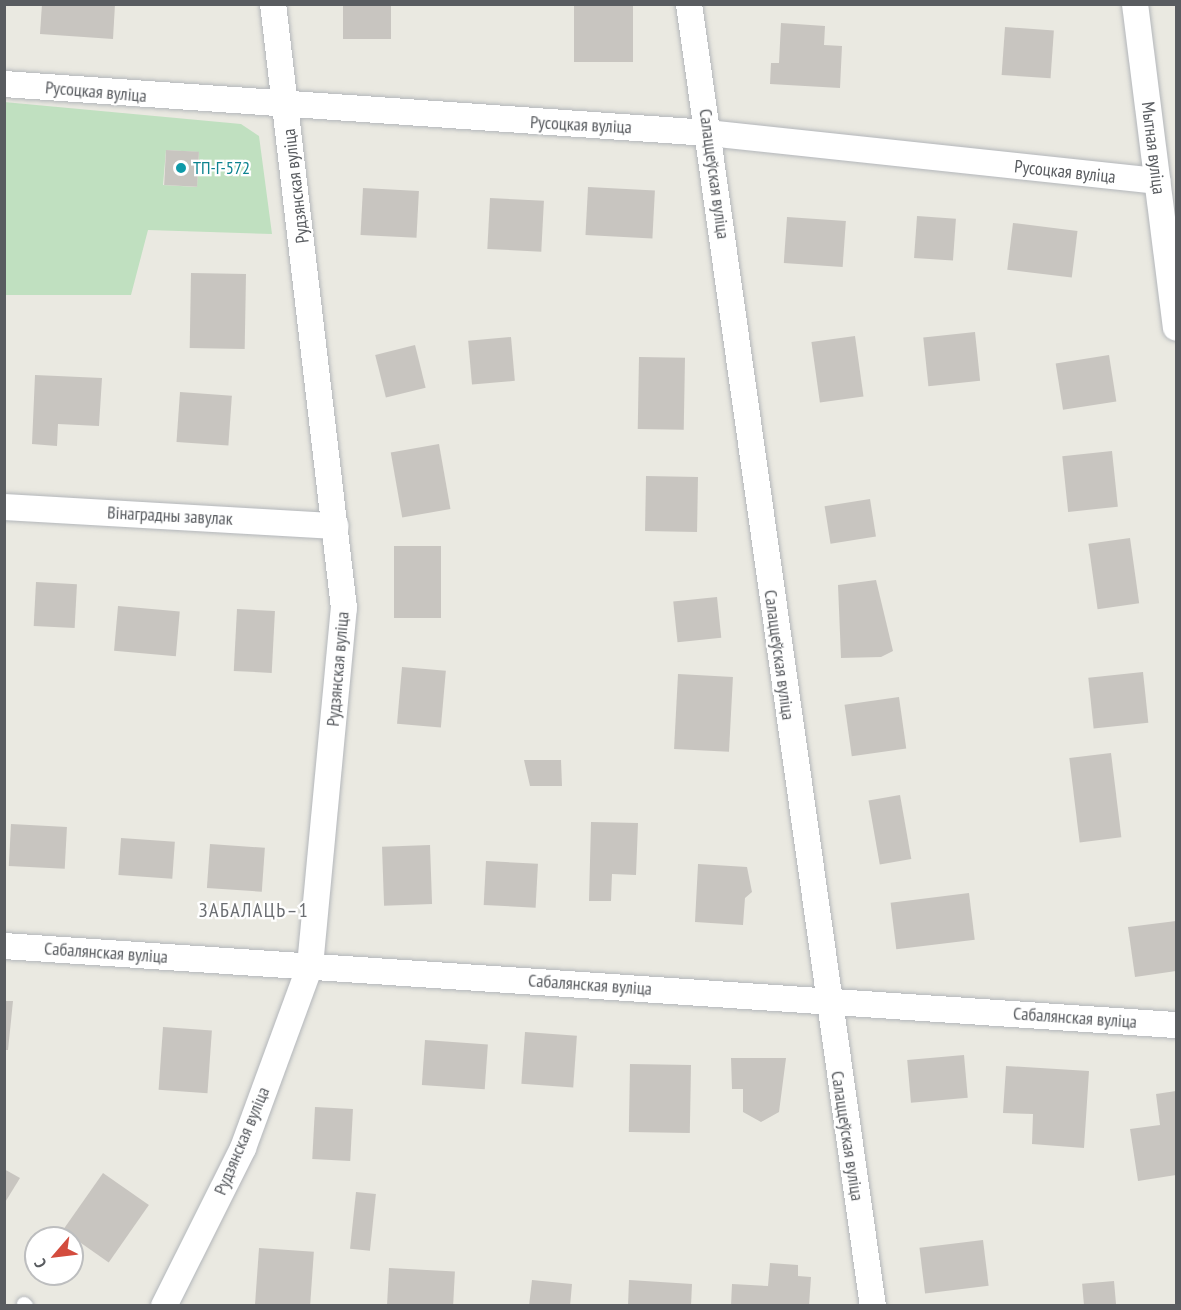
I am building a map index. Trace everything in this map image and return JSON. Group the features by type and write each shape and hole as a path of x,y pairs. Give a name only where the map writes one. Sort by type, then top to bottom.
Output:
{"street":[{"name":"Рудзянская вуліца","path":"164,1305 243,1148 310,966 344,608 273,4"},
{"name":"Салаццеўская вуліца","path":"689,4 827,1001 873,1305"},
{"name":"Мытная вуліца","path":"1135,4 1176,327"},
{"name":"Русоцкая вуліца","path":"4,84 287,108 708,133 1157,181"},
{"name":"Вінаградны завулак","path":"4,507 335,526"},
{"name":"Сабалянская вуліца","path":"4,946 1176,1024"}],"green space":[{"path":"4,102 241,124 259,136 272,234 148,230 131,295 5,295","holes":["166,150 199,152 197,187 163,185"]}],"building":[{"path":"42,4 115,4 113,39 40,34"},
{"path":"343,4 391,4 391,39 343,39"},
{"path":"574,4 633,4 633,62 574,62"},
{"path":"781,23 825,26 824,45 842,46 840,88 770,84 771,63 779,63"},
{"path":"1005,27 1054,30 1051,78 1002,75"},
{"name":"ТП-Г-572","path":"166,150 199,152 197,187 164,185"},
{"path":"588,187 655,191 652,238 585,235"},
{"path":"363,188 419,191 416,238 361,235"},
{"path":"490,198 544,201 541,252 487,249"},
{"path":"917,216 956,219 953,261 914,258"},
{"path":"787,217 846,221 843,267 784,263"},
{"path":"1013,223 1078,231 1072,278 1007,270"},
{"path":"191,273 246,274 245,349 190,348"},
{"path":"975,332 980,381 928,386 923,337"},
{"path":"855,336 863,396 820,403 811,342"},
{"path":"511,337 515,381 472,385 468,341"},
{"path":"415,345 426,388 386,398 375,355"},
{"path":"1109,355 1116,401 1063,410 1056,363"},
{"path":"639,357 685,358 684,430 638,429"},
{"path":"35,375 102,378 99,426 58,424 57,446 32,444"},
{"path":"180,392 232,396 228,446 177,442"},
{"path":"439,444 450,509 402,518 391,453"},
{"path":"1112,451 1118,507 1068,512 1062,456"},
{"path":"646,476 698,477 697,532 645,531"},
{"path":"870,499 876,537 831,544 825,506"},
{"path":"1130,538 1139,603 1098,609 1088,544"},
{"path":"394,546 441,546 441,618 394,618"},
{"path":"876,580 893,651 881,657 841,658 838,585"},
{"path":"36,582 77,584 75,628 34,626"},
{"path":"717,597 721,638 678,642 673,602"},
{"path":"118,606 180,611 176,656 114,651"},
{"path":"237,609 275,611 272,673 234,671"},
{"path":"402,667 446,671 441,728 397,724"},
{"path":"1143,672 1148,723 1094,728 1088,678"},
{"path":"678,674 733,677 729,752 674,749"},
{"path":"899,697 906,748 852,756 845,705"},
{"path":"1111,753 1121,837 1080,842 1069,758"},
{"path":"524,760 561,760 562,786 530,786"},
{"path":"900,795 911,859 880,865 868,801"},
{"path":"591,822 638,823 636,875 612,874 611,901 589,901"},
{"path":"11,824 67,827 65,869 9,866"},
{"path":"121,838 175,842 172,879 118,875"},
{"path":"210,844 265,848 262,892 207,888"},
{"path":"430,845 432,904 384,906 382,847"},
{"path":"486,861 538,864 536,908 484,905"},
{"path":"698,864 747,867 752,892 745,898 743,925 695,922"},
{"path":"969,893 975,940 896,949 891,903"},
{"path":"1176,921 1176,971 1135,977 1128,927"},
{"path":"4,1001 13,1001 8,1050 4,1050"},
{"path":"163,1027 212,1030 207,1093 159,1090"},
{"path":"525,1032 577,1036 573,1088 521,1084"},
{"path":"425,1040 488,1044 485,1089 422,1085"},
{"path":"964,1055 968,1098 911,1103 907,1060"},
{"path":"731,1058 786,1058 779,1112 761,1122 743,1112 743,1089 732,1089"},
{"path":"630,1064 691,1065 690,1133 629,1132"},
{"path":"1006,1066 1089,1071 1084,1148 1032,1144 1033,1114 1003,1113"},
{"path":"1176,1091 1176,1175 1138,1181 1130,1129 1160,1125 1156,1094"},
{"path":"315,1107 353,1109 350,1161 312,1159"},
{"path":"4,1169 20,1178 4,1204"},
{"path":"103,1173 149,1205 109,1262 84,1245 84,1226 66,1226"},
{"path":"356,1192 376,1194 370,1251 350,1249"},
{"path":"983,1240 989,1286 925,1293 919,1248"},
{"path":"259,1248 314,1252 310,1306 255,1306"},
{"path":"770,1263 798,1265 798,1276 811,1277 809,1306 731,1306 732,1284 768,1286"},
{"path":"389,1268 455,1271 453,1306 387,1306"},
{"path":"532,1280 572,1284 570,1306 529,1306"},
{"path":"629,1280 692,1284 691,1306 628,1306"},
{"path":"1114,1281 1116,1306 1084,1306 1082,1284"}],"place":[{"name":"ТП-Г-572","path":"181,168"}],"district":[{"name":"ЗАБАЛАЦЬ–1","path":"254,910"}]}
